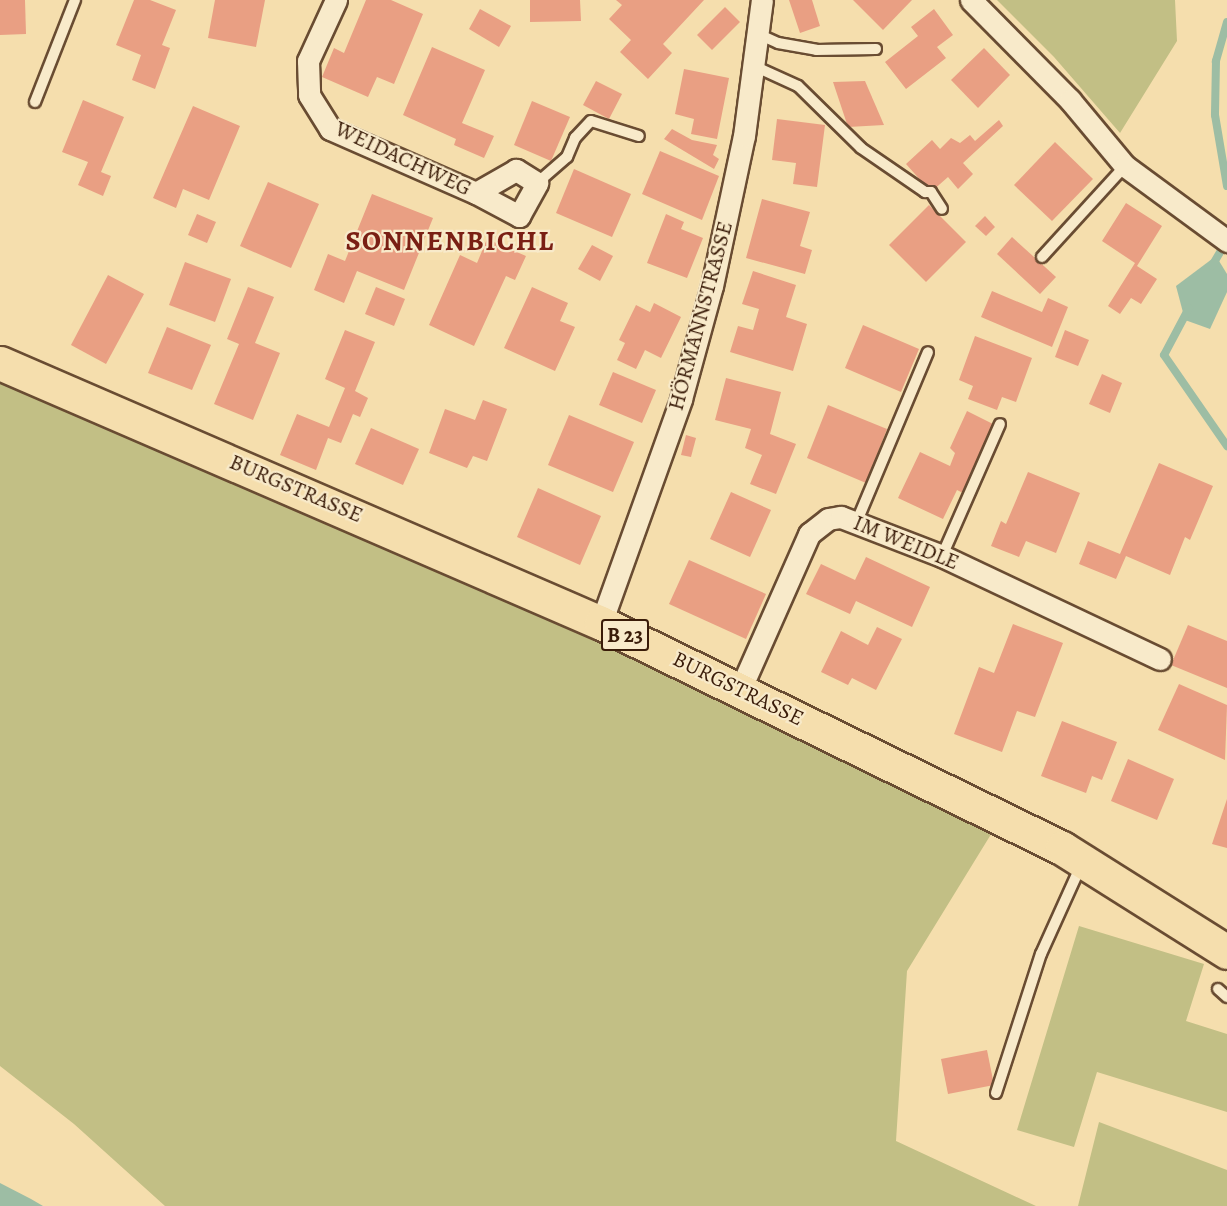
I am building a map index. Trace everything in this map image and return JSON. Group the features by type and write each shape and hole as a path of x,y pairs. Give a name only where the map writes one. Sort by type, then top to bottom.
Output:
{"main road":[{"name":"BURGSTRASSE","path":"0,363 601,623 1083,861 1227,952"}],"street":[{"name":"WEIDACHWEG","path":"336,0 308,62 309,95 330,129 503,205 519,216 537,183"},
{"name":"HÖRMANNSTRASSE","path":"601,623 681,399 712,286 740,156 762,0"},
{"path":"971,0 1071,100 1125,166 1227,241"},
{"path":"476,193 516,170 537,183"},
{"name":"IM WEIDLE","path":"740,690 808,534 828,519 857,521 942,556 1160,659"}],"lane":[{"path":"35,102 75,0"},
{"path":"758,34 778,43 816,50 876,49"},
{"path":"754,66 798,86 861,148 925,192 931,192 942,208"},
{"path":"537,183 567,157 575,138 591,121 639,136"},
{"path":"1041,257 1125,166"},
{"path":"857,521 928,352"},
{"path":"942,556 1000,424"},
{"path":"996,1093 1041,954 1083,861"},
{"path":"1218,988 1227,997"}],"shaded area":[{"path":"997,0 1175,0 1177,41 1120,133 1054,57"},
{"path":"1216,256 1227,274 1227,292 1210,329 1185,320 1176,286"},
{"path":"0,363 1001,818 907,971 896,1141 1036,1206 165,1206 74,1124 0,1066"},
{"path":"1079,926 1204,964 1186,1021 1227,1034 1227,1112 1097,1072 1074,1147 1017,1130"},
{"path":"1099,1122 1227,1170 1227,1206 1078,1206"},
{"path":"0,1183 31,1199 43,1206 0,1206"}],"building":[{"path":"0,0 25,0 26,34 0,35"},
{"path":"134,0 150,0 176,10 162,45 170,48 155,89 132,80 141,55 116,45"},
{"path":"215,0 265,0 256,47 208,38"},
{"path":"366,0 391,0 423,14 394,84 377,77 368,97 322,77 334,48 344,53"},
{"path":"530,0 580,0 581,21 530,22"},
{"path":"616,0 704,0 663,44 672,53 648,79 620,52 631,40 609,19 622,5"},
{"path":"789,0 812,0 820,26 800,33"},
{"path":"853,0 912,0 883,30"},
{"path":"725,7 740,22 712,50 697,35"},
{"path":"480,9 511,26 499,47 469,29"},
{"path":"934,9 953,35 937,47 946,58 906,89 885,62 918,36 911,27"},
{"path":"432,47 485,70 462,123 494,136 484,158 454,145 456,139 403,115"},
{"path":"984,48 1010,75 978,108 951,80"},
{"path":"684,69 729,78 717,139 691,134 694,119 675,114"},
{"path":"596,81 622,94 609,119 583,105"},
{"path":"865,81 884,125 848,127 833,82"},
{"path":"83,100 124,117 101,172 111,176 103,196 78,185 88,162 62,152"},
{"path":"532,101 570,117 551,161 514,145"},
{"path":"193,106 240,126 209,200 183,189 176,208 153,198"},
{"path":"777,119 825,125 817,187 793,184 796,163 772,160"},
{"path":"999,120 1003,126 963,163 973,174 958,189 948,177 931,192 906,164 932,140 940,149 951,138 960,143 970,135 975,141"},
{"path":"672,129 692,140 717,145 713,155 719,159 714,169 664,139"},
{"path":"1055,142 1093,179 1052,221 1014,185"},
{"path":"660,151 719,176 702,220 642,194"},
{"path":"574,169 631,194 612,237 556,213"},
{"path":"268,182 319,204 291,268 240,246"},
{"path":"372,194 433,218 404,290 357,271 344,303 314,290 328,254 345,261"},
{"path":"762,199 810,212 800,246 812,250 805,274 746,258"},
{"path":"1126,203 1162,226 1137,266 1157,279 1141,304 1131,298 1120,314 1108,306 1135,263 1102,241"},
{"path":"929,205 966,242 926,282 889,245"},
{"path":"197,214 216,222 207,243 188,235"},
{"path":"666,214 684,222 681,229 703,238 687,278 647,263"},
{"path":"985,216 995,227 986,236 975,226"},
{"path":"1012,237 1056,277 1040,294 997,254"},
{"path":"487,239 526,256 515,280 506,276 474,346 429,325 460,255 477,263"},
{"path":"592,245 613,256 600,281 578,269"},
{"path":"185,262 231,279 215,322 169,305"},
{"path":"753,271 796,285 786,317 807,324 793,371 730,352 738,326 753,330 759,309 742,304"},
{"path":"108,275 144,294 106,364 71,345"},
{"path":"248,287 274,297 255,343 280,353 253,420 214,404 239,344 227,339"},
{"path":"376,287 405,299 394,326 365,314"},
{"path":"532,287 568,303 560,321 575,327 555,371 504,348"},
{"path":"992,291 1042,312 1048,298 1068,307 1052,347 981,317"},
{"path":"654,303 681,317 661,358 645,350 636,369 617,360 625,343 619,340 636,305 650,312"},
{"path":"863,325 919,349 901,392 845,368"},
{"path":"167,327 211,345 192,390 148,373"},
{"path":"345,330 375,342 355,391 368,398 360,417 353,414 341,443 328,438 316,470 280,455 297,414 329,427 345,388 325,379"},
{"path":"1065,330 1089,340 1078,366 1055,357"},
{"path":"975,336 1032,358 1016,402 1002,397 997,410 968,399 973,386 959,380"},
{"path":"613,372 656,390 642,423 599,405"},
{"path":"1102,374 1122,383 1110,413 1089,404"},
{"path":"726,378 781,392 770,434 796,444 776,494 750,484 762,455 745,448 751,429 715,420"},
{"path":"483,400 507,409 487,461 473,456 467,468 429,453 445,409 475,420"},
{"path":"828,405 887,429 866,483 807,458"},
{"path":"967,411 995,425 963,493 957,490 943,519 898,498 920,452 950,466 955,453 950,448"},
{"path":"569,415 634,442 613,492 548,465"},
{"path":"371,428 419,449 403,485 355,464"},
{"path":"686,435 696,438 691,457 681,455"},
{"path":"1159,463 1213,486 1190,540 1185,537 1170,575 1126,556 1116,579 1079,564 1088,541 1120,554"},
{"path":"1028,472 1080,493 1056,553 1026,541 1019,557 991,546 1001,521 1006,524"},
{"path":"538,488 601,516 580,565 517,537"},
{"path":"731,492 771,510 750,557 710,539"},
{"path":"866,557 930,587 912,627 856,601 850,614 806,594 821,564 855,580"},
{"path":"689,560 766,594 746,639 669,604"},
{"path":"1013,624 1063,643 1035,717 1017,711 1002,752 954,734 979,667 994,673"},
{"path":"1188,625 1227,641 1227,688 1171,665"},
{"path":"877,627 902,639 876,690 852,678 848,685 821,672 841,631 868,645"},
{"path":"1179,684 1227,705 1225,760 1158,730"},
{"path":"1062,721 1117,742 1102,780 1092,776 1086,793 1041,776"},
{"path":"1128,759 1174,779 1157,820 1111,801"},
{"path":"1227,799 1227,848 1212,844"},
{"path":"987,1050 994,1085 948,1094 941,1059"}],"waterway":[{"path":"1227,22 1216,61 1215,115 1227,186"},
{"path":"1212,266 1220,252"},
{"path":"1189,308 1164,355 1227,446"}],"district":[{"name":"SONNENBICHL","path":"450,241"}]}
